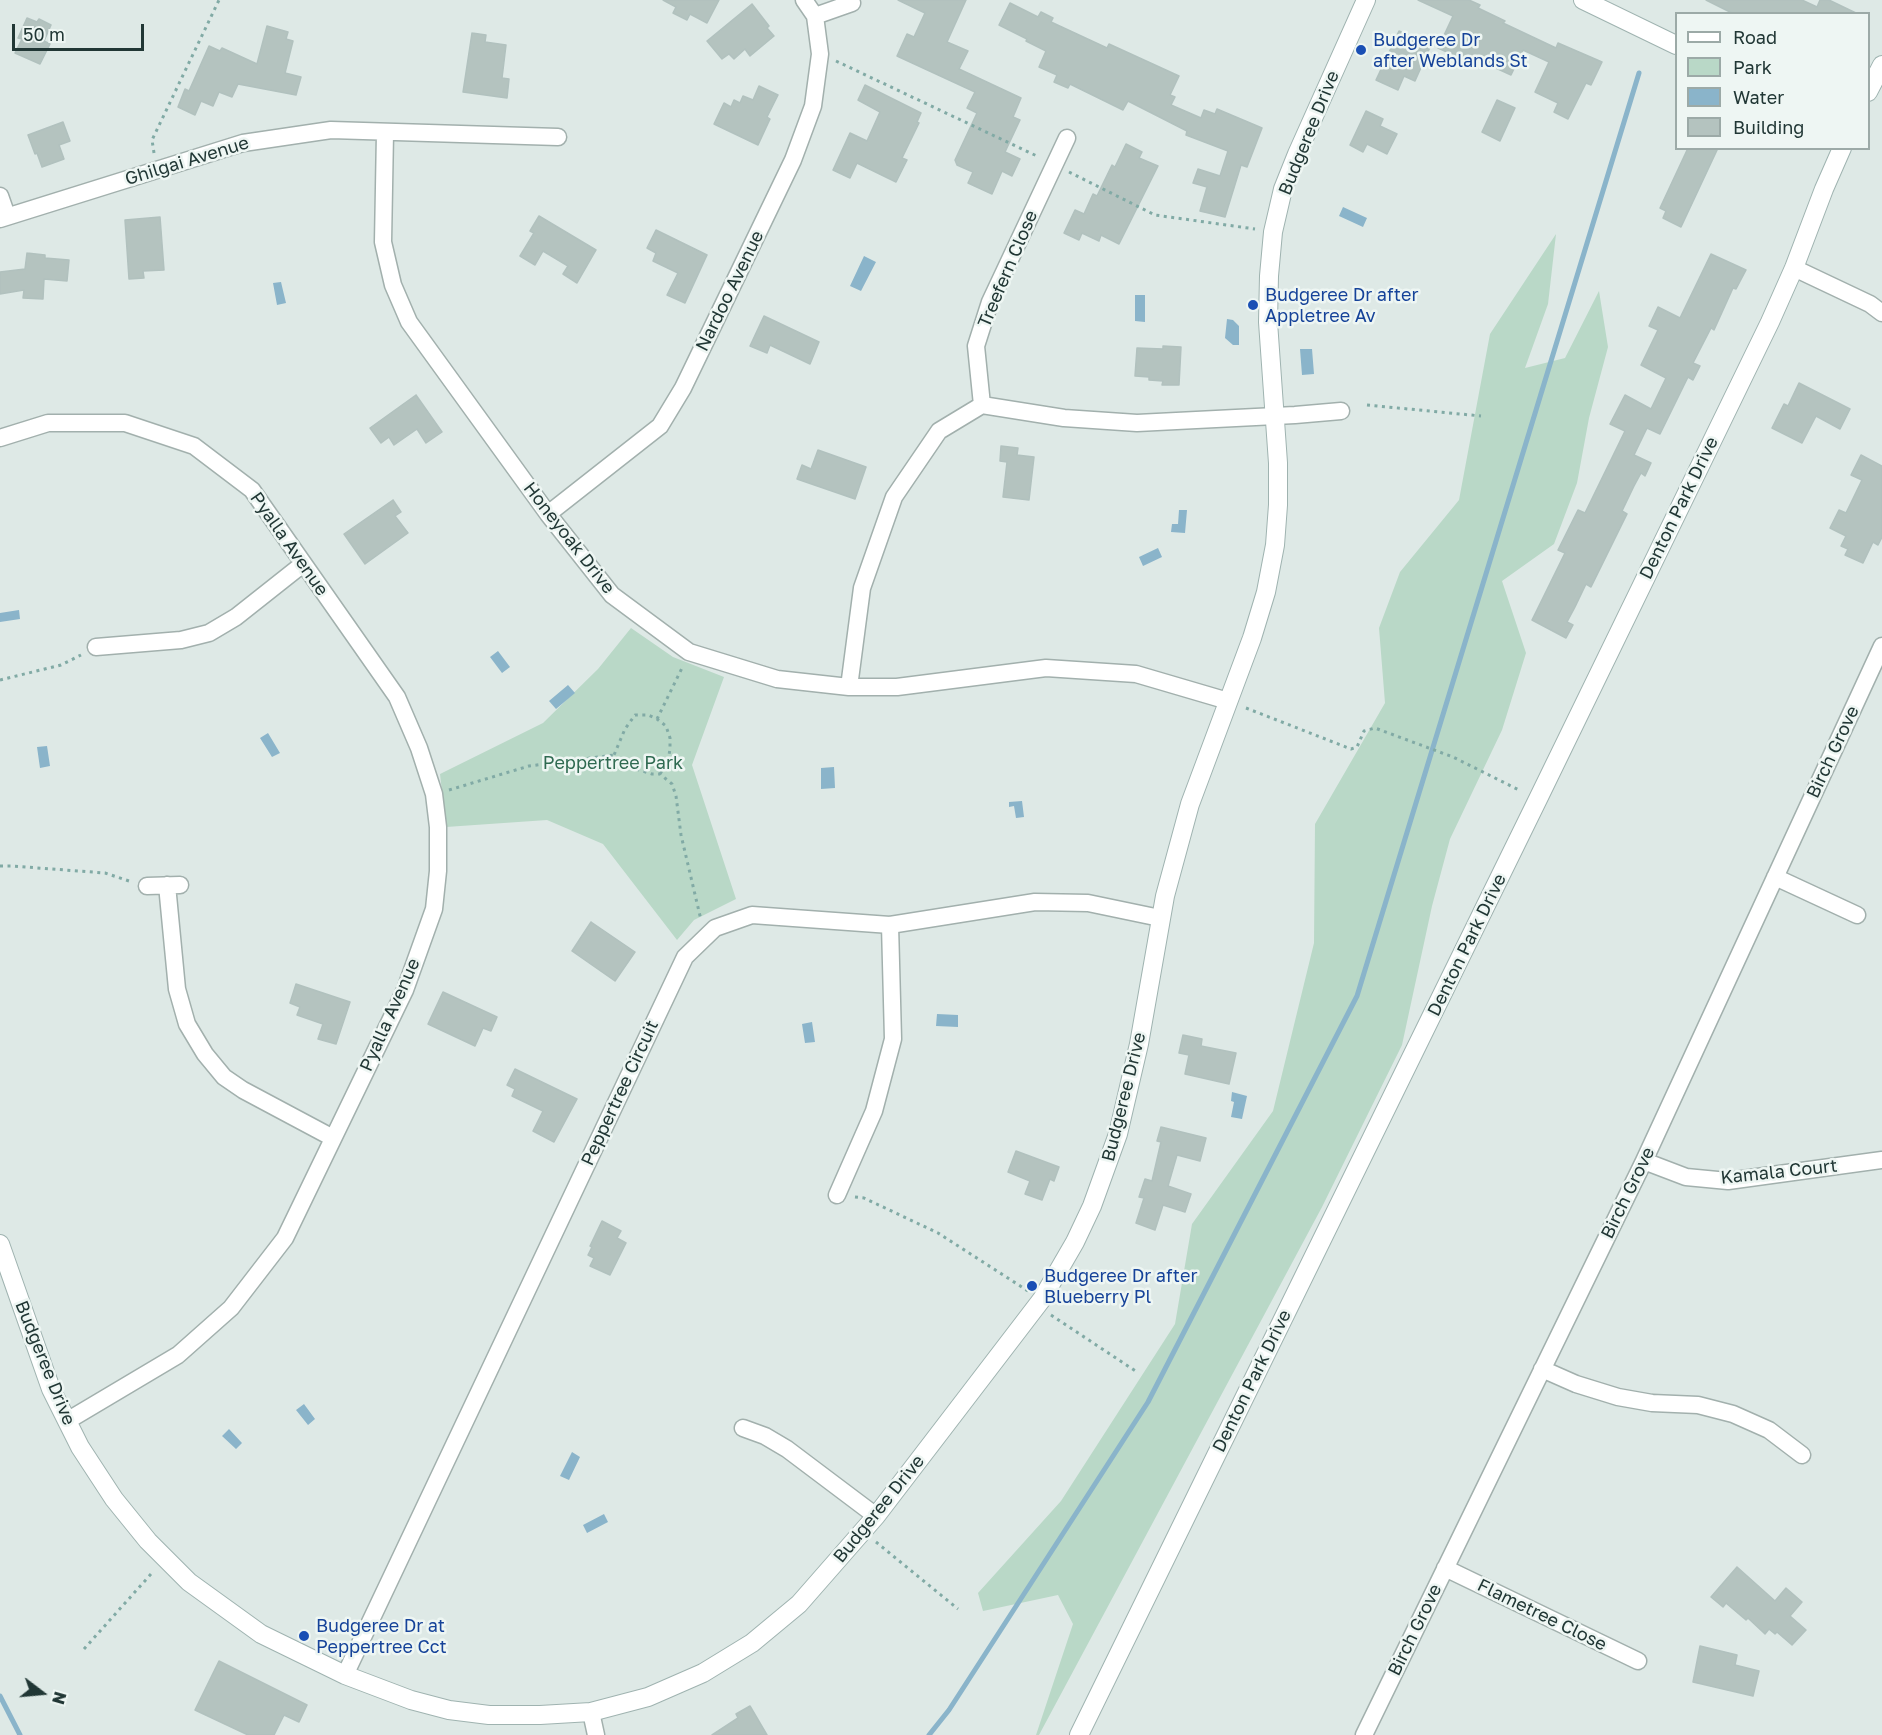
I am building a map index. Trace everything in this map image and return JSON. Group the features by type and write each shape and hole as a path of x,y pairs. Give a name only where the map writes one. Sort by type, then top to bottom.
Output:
{"street":[{"name":"Nardoo Avenue","path":"548,514 660,426 683,388 793,160 813,106 820,54 815,16 804,0"},
{"name":"Budgeree Drive","path":"0,1244 51,1389 80,1447 114,1499 148,1540 189,1582 261,1634 345,1675 411,1700 449,1710 540,1715 591,1712 648,1697 703,1674 752,1643 800,1604 876,1516 1039,1303 1075,1242 1092,1206 1118,1134 1139,1044 1161,918 1190,804 1252,638 1266,592 1275,545 1278,505 1268,322 1273,232 1283,189 1297,154 1366,0"},
{"path":"1582,0 1675,44"},
{"path":"815,16 852,3"},
{"path":"1870,90 1882,65"},
{"name":"Ghilgai Avenue","path":"4,218 243,143 331,130 558,137"},
{"name":"Honeyoak Drive","path":"385,133 383,242 393,285 409,322 548,514 612,596 689,652 777,679 849,687 897,687 1046,668 1136,674 1228,701"},
{"name":"Treefern Close","path":"982,405 976,346 990,302 1067,138"},
{"name":"Denton Park Drive","path":"1078,1735 1770,322 1841,150"},
{"path":"0,196 4,218"},
{"path":"1794,268 1870,304 1882,313"},
{"path":"849,687 862,588 894,497 939,431 982,405 1064,418 1137,423 1341,411"},
{"name":"Pyalla Avenue","path":"0,438 48,423 125,423 194,446 252,490 397,697 419,748 434,794 438,826 438,871 434,909 405,990 285,1238 231,1308 178,1355 67,1422"},
{"path":"96,647 182,640 209,633 236,618 303,564"},
{"name":"Birch Grove","path":"1364,1735 1644,1161 1882,646"},
{"path":"1775,877 1857,915"},
{"path":"147,886 174,885 177,989 187,1024 205,1054 225,1077 243,1090 333,1138"},
{"name":"Peppertree Circuit","path":"345,1675 685,957 715,928 752,915 890,925 1035,902 1088,903 1161,918"},
{"path":"837,1195 873,1111 893,1039 890,925"},
{"name":"Kamala Court","path":"1644,1161 1686,1177 1728,1180 1882,1160"},
{"path":"1542,1370 1576,1384 1618,1397 1652,1403 1698,1405 1733,1414 1769,1430 1802,1455"},
{"path":"743,1428 765,1436 787,1449 876,1516"},
{"name":"Flametree Close","path":"1445,1568 1638,1661"},
{"path":"591,1712 596,1735"}],"path":[{"path":"160,168 151,146 152,140 219,0"},
{"path":"820,54 1054,164 1155,215 1273,232"},
{"path":"1367,405 1481,416"},
{"path":"0,680 61,665 96,647"},
{"path":"657,719 689,652"},
{"path":"1246,708 1351,749 1357,747 1364,731 1375,728 1453,757 1538,799"},
{"path":"614,755 625,729 635,715 648,715 666,726 670,738 668,761 660,774"},
{"path":"434,794 529,766 614,755"},
{"path":"614,755 620,761 639,770 660,774 672,784 676,796 681,835 701,919 715,928"},
{"path":"0,866 105,873 147,886"},
{"path":"837,1195 864,1197 938,1233 1137,1372"},
{"path":"864,1531 958,1609"},
{"path":"84,1649 151,1574"}],"green space":[{"path":"1556,234 1548,304 1525,368 1565,358 1599,291 1608,347 1589,418 1577,483 1554,544 1502,581 1526,653 1502,730 1450,839 1432,906 1402,1045 1322,1207 1039,1735 1036,1735 1073,1624 1058,1595 983,1611 978,1593 1061,1501 1175,1324 1192,1224 1273,1111 1314,943 1315,824 1385,703 1379,628 1400,572 1459,500 1490,334"},
{"name":"Peppertree Park","path":"631,628 673,657 724,677 692,765 736,899 694,920 677,940 603,844 547,820 446,827 440,774 543,723 598,669"}],"water":[{"path":"1343,207 1367,218 1363,227 1339,216"},
{"path":"864,256 876,262 861,291 850,286"},
{"path":"281,282 286,303 277,305 273,283"},
{"path":"1135,295 1145,295 1145,322 1135,321"},
{"path":"1227,319 1233,320 1239,326 1239,345 1233,345 1225,338"},
{"path":"1300,349 1312,349 1314,374 1302,375"},
{"path":"1179,510 1187,510 1185,533 1171,532 1172,524 1178,524"},
{"path":"1158,548 1162,557 1143,566 1139,557"},
{"path":"19,610 20,619 0,622 0,613"},
{"path":"498,651 510,667 502,673 490,657"},
{"path":"568,685 575,693 556,709 549,701"},
{"path":"268,733 280,753 272,757 260,738"},
{"path":"47,746 50,766 40,768 37,747"},
{"path":"834,767 835,788 821,789 821,768"},
{"path":"1022,801 1024,817 1016,818 1014,806 1009,807 1009,802"},
{"path":"937,1014 958,1015 958,1027 936,1026"},
{"path":"812,1022 815,1042 805,1043 802,1024"},
{"path":"1232,1092 1247,1096 1242,1119 1231,1117 1234,1102 1231,1101"},
{"path":"304,1404 315,1419 308,1425 296,1410"},
{"path":"229,1429 242,1443 236,1449 222,1436"},
{"path":"572,1452 580,1457 569,1480 560,1476"},
{"path":"604,1514 608,1522 587,1533 583,1525"}],"building":[{"path":"663,0 719,0 707,23 690,14 687,20 673,13 676,7"},
{"path":"898,0 966,0 947,42 968,51 959,69 1021,98 1013,117 1020,120 1005,152 1020,159 1012,176 1002,171 992,194 968,183 973,172 957,165 955,160 977,113 967,108 975,92 897,56 907,34 914,37 925,13"},
{"path":"1418,0 1469,0 1480,5 1478,8 1505,21 1503,23 1556,48 1558,43 1602,62 1591,85 1586,83 1568,119 1554,112 1558,103 1535,92 1549,62 1523,50 1511,75 1474,58 1471,63 1438,48 1453,16"},
{"path":"1706,0 1802,0 1817,7 1820,0 1829,0 1854,12 1730,12"},
{"path":"1010,3 1038,17 1041,12 1053,18 1051,22 1107,48 1109,44 1179,76 1170,95 1175,97 1171,105 1201,118 1204,110 1215,114 1217,109 1262,128 1247,167 1241,165 1225,217 1200,211 1207,187 1193,183 1198,169 1220,176 1228,151 1186,135 1187,131 1128,101 1123,110 1070,84 1068,88 1054,82 1057,75 1039,67 1046,51 999,25"},
{"path":"752,4 774,36 750,56 745,49 734,59 729,54 722,59 707,41"},
{"path":"27,18 37,22 39,19 51,25 44,41 50,44 40,64 15,53 22,39 18,38"},
{"path":"267,26 288,32 286,39 293,41 285,73 301,77 296,95 238,84 232,97 219,92 213,106 201,101 195,115 178,107 185,89 189,91 209,46 220,51 222,48 257,64"},
{"path":"1399,31 1431,45 1415,81 1404,76 1398,90 1376,80"},
{"path":"472,33 486,35 485,42 506,45 502,78 509,79 507,98 463,92"},
{"path":"865,85 921,113 917,122 919,123 902,158 907,160 896,182 857,163 850,178 833,170 850,133 867,141 880,112 858,100"},
{"path":"759,86 778,95 767,117 770,119 758,145 714,124 724,103 731,107 734,100 740,103 743,96 753,100"},
{"path":"1497,100 1515,108 1500,141 1482,132"},
{"path":"1366,111 1383,119 1380,126 1397,134 1387,154 1367,144 1363,152 1350,145"},
{"path":"63,122 70,141 59,145 64,159 42,167 28,135"},
{"path":"1126,144 1142,152 1139,158 1158,166 1119,244 1101,235 1099,241 1082,233 1079,240 1064,233 1075,210 1084,214 1093,194 1097,196 1112,165 1115,167"},
{"path":"1687,150 1717,150 1681,227 1663,218 1666,211 1660,208"},
{"path":"539,216 596,250 577,283 563,274 568,266 543,251 535,265 520,256 534,233 530,231"},
{"path":"160,217 164,270 143,271 144,278 129,279 125,220"},
{"path":"656,230 707,255 685,303 667,295 678,273 653,261 656,253 647,248"},
{"path":"27,253 45,255 45,258 69,260 67,281 44,279 43,299 23,298 24,290 0,294 0,272 25,269"},
{"path":"1711,254 1746,270 1736,289 1733,288 1714,330 1711,328 1693,363 1700,366 1693,380 1688,377 1660,434 1647,428 1634,455 1651,463 1645,476 1641,473 1634,486 1622,511 1627,514 1591,587 1586,584 1567,622 1573,625 1566,638 1532,620 1565,553 1558,550 1578,510 1585,513 1625,431 1610,424 1625,395 1651,409 1666,378 1641,365 1658,330 1649,326 1658,307 1680,318"},
{"path":"764,316 819,342 810,364 770,345 767,353 750,346"},
{"path":"1163,346 1181,347 1179,385 1162,385 1163,381 1135,376 1137,348 1163,349"},
{"path":"1799,383 1850,409 1840,429 1816,416 1802,443 1772,428 1784,404 1788,406"},
{"path":"416,395 442,432 426,443 417,429 394,445 389,437 381,443 370,428"},
{"path":"1001,446 1018,448 1017,455 1034,457 1029,500 1003,497 1007,462 1000,461"},
{"path":"818,450 866,467 855,499 797,479 802,465 811,469"},
{"path":"1861,455 1882,466 1882,537 1878,545 1873,542 1863,563 1845,555 1848,549 1841,546 1846,536 1830,528 1839,510 1846,513 1862,480 1851,475"},
{"path":"393,500 401,512 395,516 408,533 365,564 344,534"},
{"path":"591,922 635,952 615,981 572,951"},
{"path":"296,984 350,1002 336,1044 318,1039 323,1024 297,1015 300,1007 290,1003"},
{"path":"443,992 497,1017 491,1031 483,1028 475,1046 428,1024"},
{"path":"1183,1035 1202,1039 1201,1046 1236,1053 1229,1084 1185,1074 1189,1055 1179,1053"},
{"path":"515,1069 577,1099 554,1142 533,1131 543,1111 512,1096 515,1089 507,1085"},
{"path":"1161,1127 1206,1138 1200,1161 1177,1155 1168,1186 1191,1194 1185,1212 1163,1205 1155,1230 1136,1223 1144,1198 1139,1197 1145,1179 1152,1181 1161,1142 1157,1141"},
{"path":"1016,1151 1059,1167 1054,1181 1050,1179 1042,1200 1025,1194 1030,1181 1008,1172"},
{"path":"602,1221 621,1231 617,1238 626,1243 610,1275 590,1266 594,1258 588,1255"},
{"path":"1737,1567 1775,1601 1786,1588 1802,1602 1790,1616 1806,1630 1792,1645 1777,1632 1775,1634 1769,1629 1765,1634 1748,1618 1746,1620 1726,1603 1723,1607 1711,1597"},
{"path":"1700,1646 1737,1655 1735,1665 1759,1671 1753,1696 1693,1682"},
{"path":"219,1661 307,1705 299,1722 284,1715 274,1735 248,1735 195,1710"},
{"path":"750,1706 767,1735 712,1735 738,1718 736,1714"}],"waterway":[{"path":"929,1735 949,1710 1148,1402 1357,996 1639,73"},
{"path":"0,1696 20,1735"}],"place":[{"name":"Budgeree Dr after Weblands St","path":"1361,50"},
{"name":"Budgeree Dr after Appletree Av","path":"1253,305"},
{"name":"Budgeree Dr after Blueberry Pl","path":"1032,1286"},
{"name":"Budgeree Dr at Peppertree Cct","path":"304,1636"}]}
